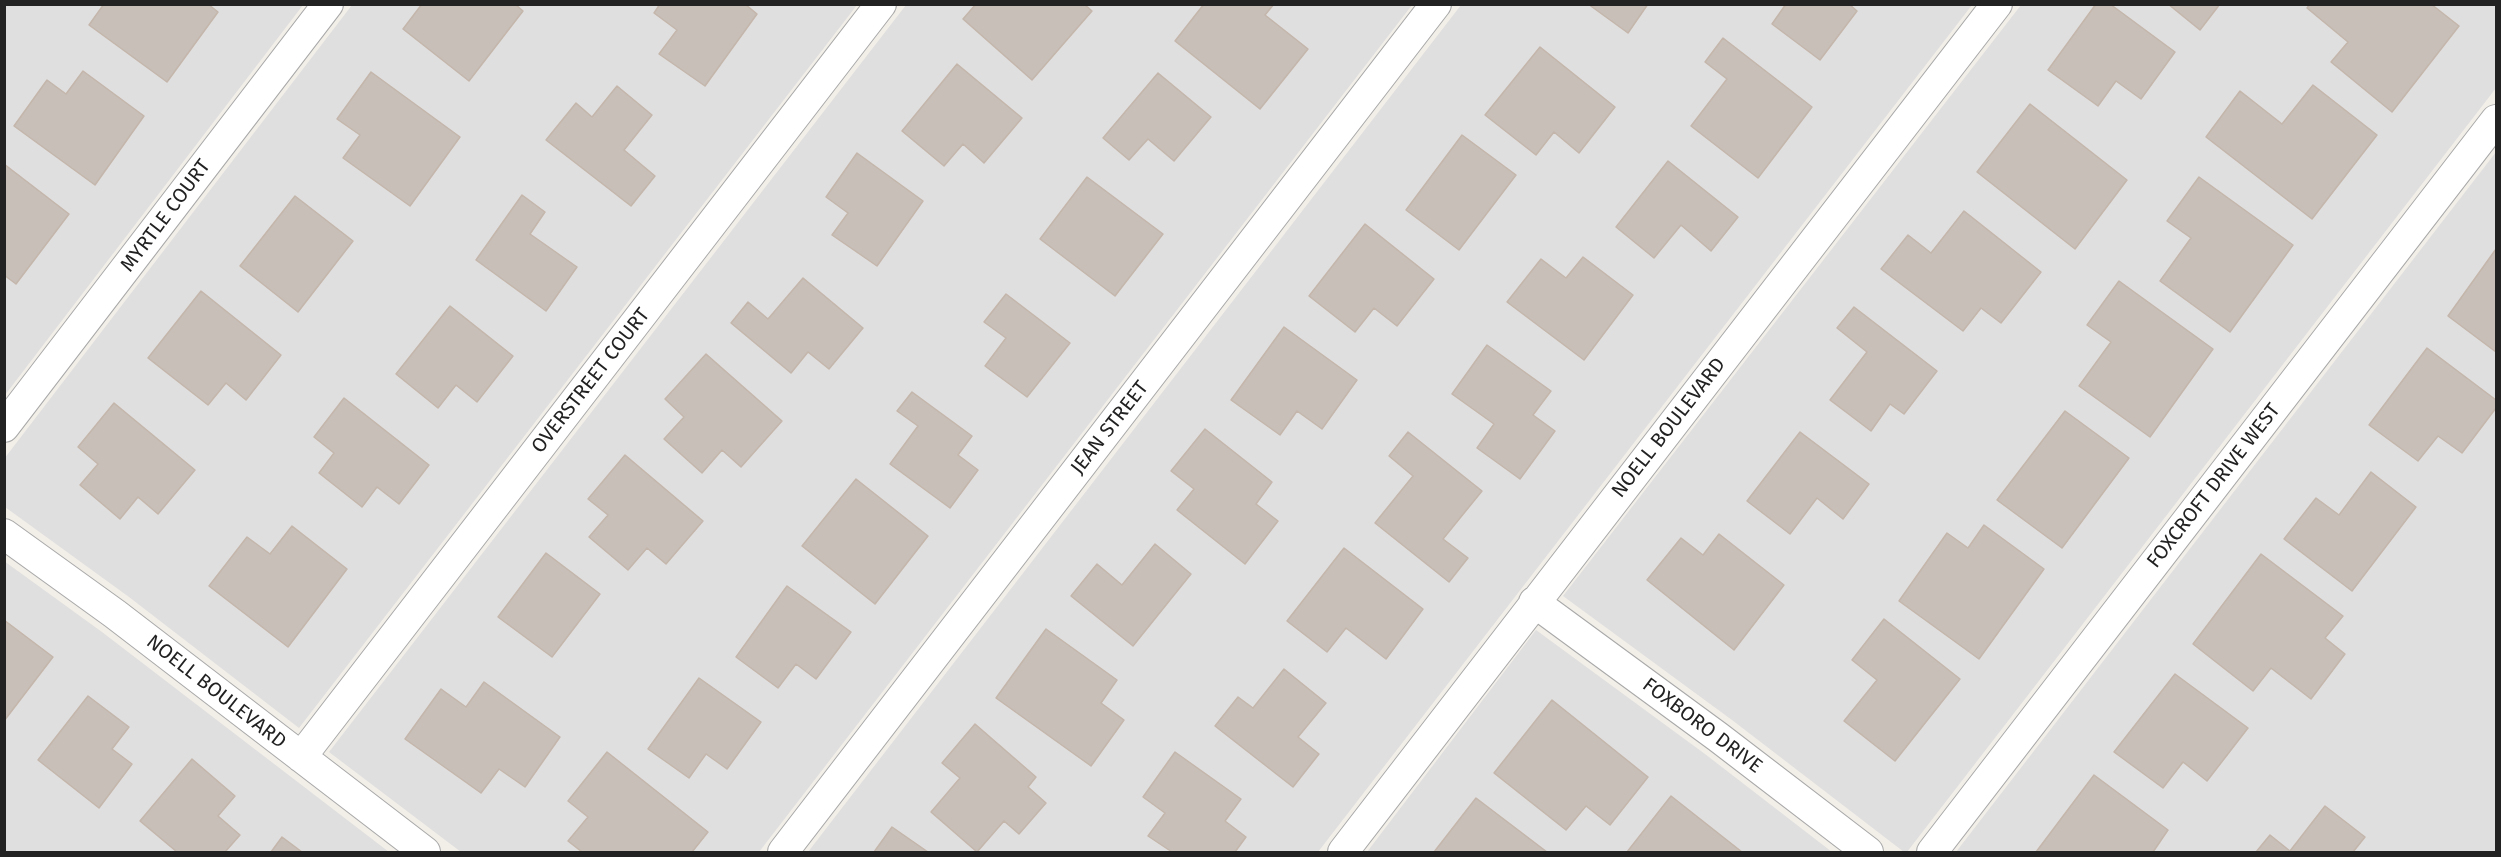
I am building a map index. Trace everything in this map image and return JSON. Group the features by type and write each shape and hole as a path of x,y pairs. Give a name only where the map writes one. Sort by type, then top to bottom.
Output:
{"street":[{"name":"MYRTLE COURT","path":"4,427 328,4"},
{"name":"OVERSTREET COURT","path":"301,757 881,4"},
{"name":"JEAN STREET","path":"783,852 1437,4"},
{"name":"NOELL BOULEVARD","path":"1343,852 1997,4"},
{"name":"FOXCROFT DRIVE WEST","path":"1932,852 2496,120"},
{"name":"NOELL BOULEVARD","path":"4,534 115,614 425,852"},
{"name":"FOXBORO DRIVE","path":"1534,602 1718,737 1868,852"}],"shaded area":[{"path":"5,5 303,5 5,395"},
{"path":"352,5 857,5 299,728 129,597 5,507 4,459"},
{"path":"906,5 1412,5 759,852 461,852 329,752"},
{"path":"1461,5 1972,5 1318,852 808,852"},
{"path":"2021,5 2496,5 2496,88 1907,852 1904,852 1732,720 1563,596"},
{"path":"2496,152 2496,852 1956,852"},
{"path":"4,561 102,632 389,852 5,852"},
{"path":"1536,630 1705,754 1832,852 1367,852"}],"building":[{"path":"104,4 208,4 218,12 167,82 89,25"},
{"path":"422,4 515,4 523,11 469,81 403,29"},
{"path":"660,4 745,4 757,14 705,86 659,54 677,30 654,13"},
{"path":"976,4 1084,4 1092,11 1032,80 963,19"},
{"path":"1204,4 1274,4 1265,15 1308,49 1260,109 1175,41"},
{"path":"1588,4 1648,4 1628,33"},
{"path":"1786,4 1849,4 1857,11 1820,60 1772,24"},
{"path":"2096,4 2110,4 2175,52 2141,99 2116,81 2098,106 2048,70"},
{"path":"2168,4 2220,4 2200,30"},
{"path":"2310,4 2431,4 2459,26 2392,112 2331,62 2348,42 2307,8"},
{"path":"1723,38 1812,107 1758,178 1691,126 1727,79 1705,62"},
{"path":"1540,47 1615,107 1579,153 1554,132 1536,155 1485,115"},
{"path":"957,64 1022,118 984,163 963,144 944,166 902,131"},
{"path":"83,71 144,116 95,185 14,126 47,80 66,94"},
{"path":"371,72 460,137 410,206 343,158 360,135 337,119"},
{"path":"1158,73 1211,117 1174,161 1148,139 1129,160 1103,138"},
{"path":"2313,85 2377,135 2312,219 2206,137 2240,91 2282,124"},
{"path":"617,86 652,115 624,150 655,176 631,206 546,140 576,103 592,117"},
{"path":"2030,104 2127,180 2075,249 1977,172"},
{"path":"1462,135 1516,175 1459,250 1406,210"},
{"path":"857,153 923,201 877,266 832,235 848,213 826,197"},
{"path":"1668,161 1738,217 1711,251 1681,225 1654,258 1616,227"},
{"path":"4,164 69,214 16,284 4,275"},
{"path":"1087,177 1163,234 1115,296 1040,239"},
{"path":"2199,177 2293,245 2230,332 2160,281 2191,238 2167,221"},
{"path":"522,195 545,212 530,234 577,267 546,311 476,260"},
{"path":"295,196 353,241 298,312 240,266"},
{"path":"1964,211 2041,272 2001,323 1981,308 1963,331 1881,269 1908,235 1931,253"},
{"path":"1365,224 1434,279 1397,326 1374,308 1355,332 1309,296"},
{"path":"2496,249 2496,352 2448,316"},
{"path":"1583,257 1633,295 1584,360 1507,302 1541,259 1566,278"},
{"path":"803,278 863,328 829,369 808,352 791,373 731,323 748,302 768,319"},
{"path":"2119,281 2213,349 2150,437 2079,386 2111,342 2087,325"},
{"path":"201,291 281,355 246,400 226,383 208,405 148,358"},
{"path":"1006,294 1070,343 1027,397 985,366 1006,338 984,322"},
{"path":"450,306 513,356 477,402 456,385 438,408 396,374"},
{"path":"1854,307 1937,371 1904,414 1890,404 1871,431 1830,400 1867,352 1837,328"},
{"path":"1284,327 1357,380 1322,429 1297,411 1280,435 1231,400"},
{"path":"1487,345 1551,391 1533,415 1555,431 1520,479 1477,448 1494,424 1452,394"},
{"path":"2427,348 2496,400 2496,408 2462,453 2438,436 2418,461 2369,425"},
{"path":"706,354 782,421 741,467 722,450 702,473 664,439 684,417 665,399"},
{"path":"912,392 972,436 958,455 978,470 950,508 890,464 918,426 897,411"},
{"path":"344,398 429,465 399,504 377,487 362,507 319,473 334,453 314,437"},
{"path":"114,403 195,470 158,514 138,497 120,519 80,485 98,464 78,447"},
{"path":"2065,411 2129,458 2062,548 1997,500"},
{"path":"1205,429 1272,482 1256,504 1278,521 1245,564 1177,510 1194,489 1171,471"},
{"path":"1408,432 1482,491 1443,539 1468,558 1449,582 1375,523 1413,476 1389,456"},
{"path":"1800,432 1869,484 1843,519 1817,498 1790,534 1747,501"},
{"path":"625,455 703,521 666,564 647,548 628,570 589,537 608,515 588,499"},
{"path":"2371,472 2416,507 2352,591 2284,539 2316,498 2339,515"},
{"path":"856,479 928,536 875,604 802,546"},
{"path":"1984,525 2044,569 1979,659 1899,601 1947,533 1968,548"},
{"path":"292,526 347,569 288,647 209,586 247,537 270,554"},
{"path":"1719,534 1784,585 1734,650 1647,580 1681,538 1703,555"},
{"path":"1155,544 1191,574 1133,646 1071,596 1097,564 1122,585"},
{"path":"1344,548 1423,609 1386,659 1346,628 1327,652 1287,621"},
{"path":"546,553 600,594 552,657 498,617"},
{"path":"2261,554 2343,616 2325,638 2345,654 2311,699 2271,668 2253,691 2193,644"},
{"path":"787,586 851,632 816,679 796,664 778,688 736,657"},
{"path":"1884,619 1960,679 1895,761 1844,721 1877,680 1852,660"},
{"path":"4,620 53,657 4,721"},
{"path":"1046,629 1117,680 1101,703 1124,720 1091,766 996,698"},
{"path":"1284,669 1326,703 1298,737 1319,754 1293,787 1215,726 1238,697 1253,708"},
{"path":"2175,674 2248,728 2207,781 2183,762 2163,788 2114,752"},
{"path":"699,678 761,722 727,769 706,754 689,778 648,749"},
{"path":"484,682 560,737 525,787 499,769 481,793 405,739 441,689 466,707"},
{"path":"88,696 129,727 112,749 132,764 99,808 38,760"},
{"path":"1552,700 1648,777 1610,825 1586,806 1566,830 1494,773"},
{"path":"975,724 1036,777 1028,787 1046,803 1019,834 1004,821 977,852 931,812 960,778 942,763"},
{"path":"607,752 708,832 692,852 582,852 568,841 588,817 568,801"},
{"path":"1175,752 1241,799 1225,821 1246,837 1235,852 1172,852 1148,836 1165,813 1143,797"},
{"path":"192,759 235,796 218,816 240,835 225,852 177,852 140,821"},
{"path":"2094,775 2168,830 2153,852 2036,852"},
{"path":"1671,796 1742,852 1627,852"},
{"path":"1476,798 1547,852 1434,852"},
{"path":"2325,806 2365,837 2353,852 2256,852 2270,835 2290,851"},
{"path":"892,827 928,852 874,852"},
{"path":"282,837 302,852 271,852"}]}
